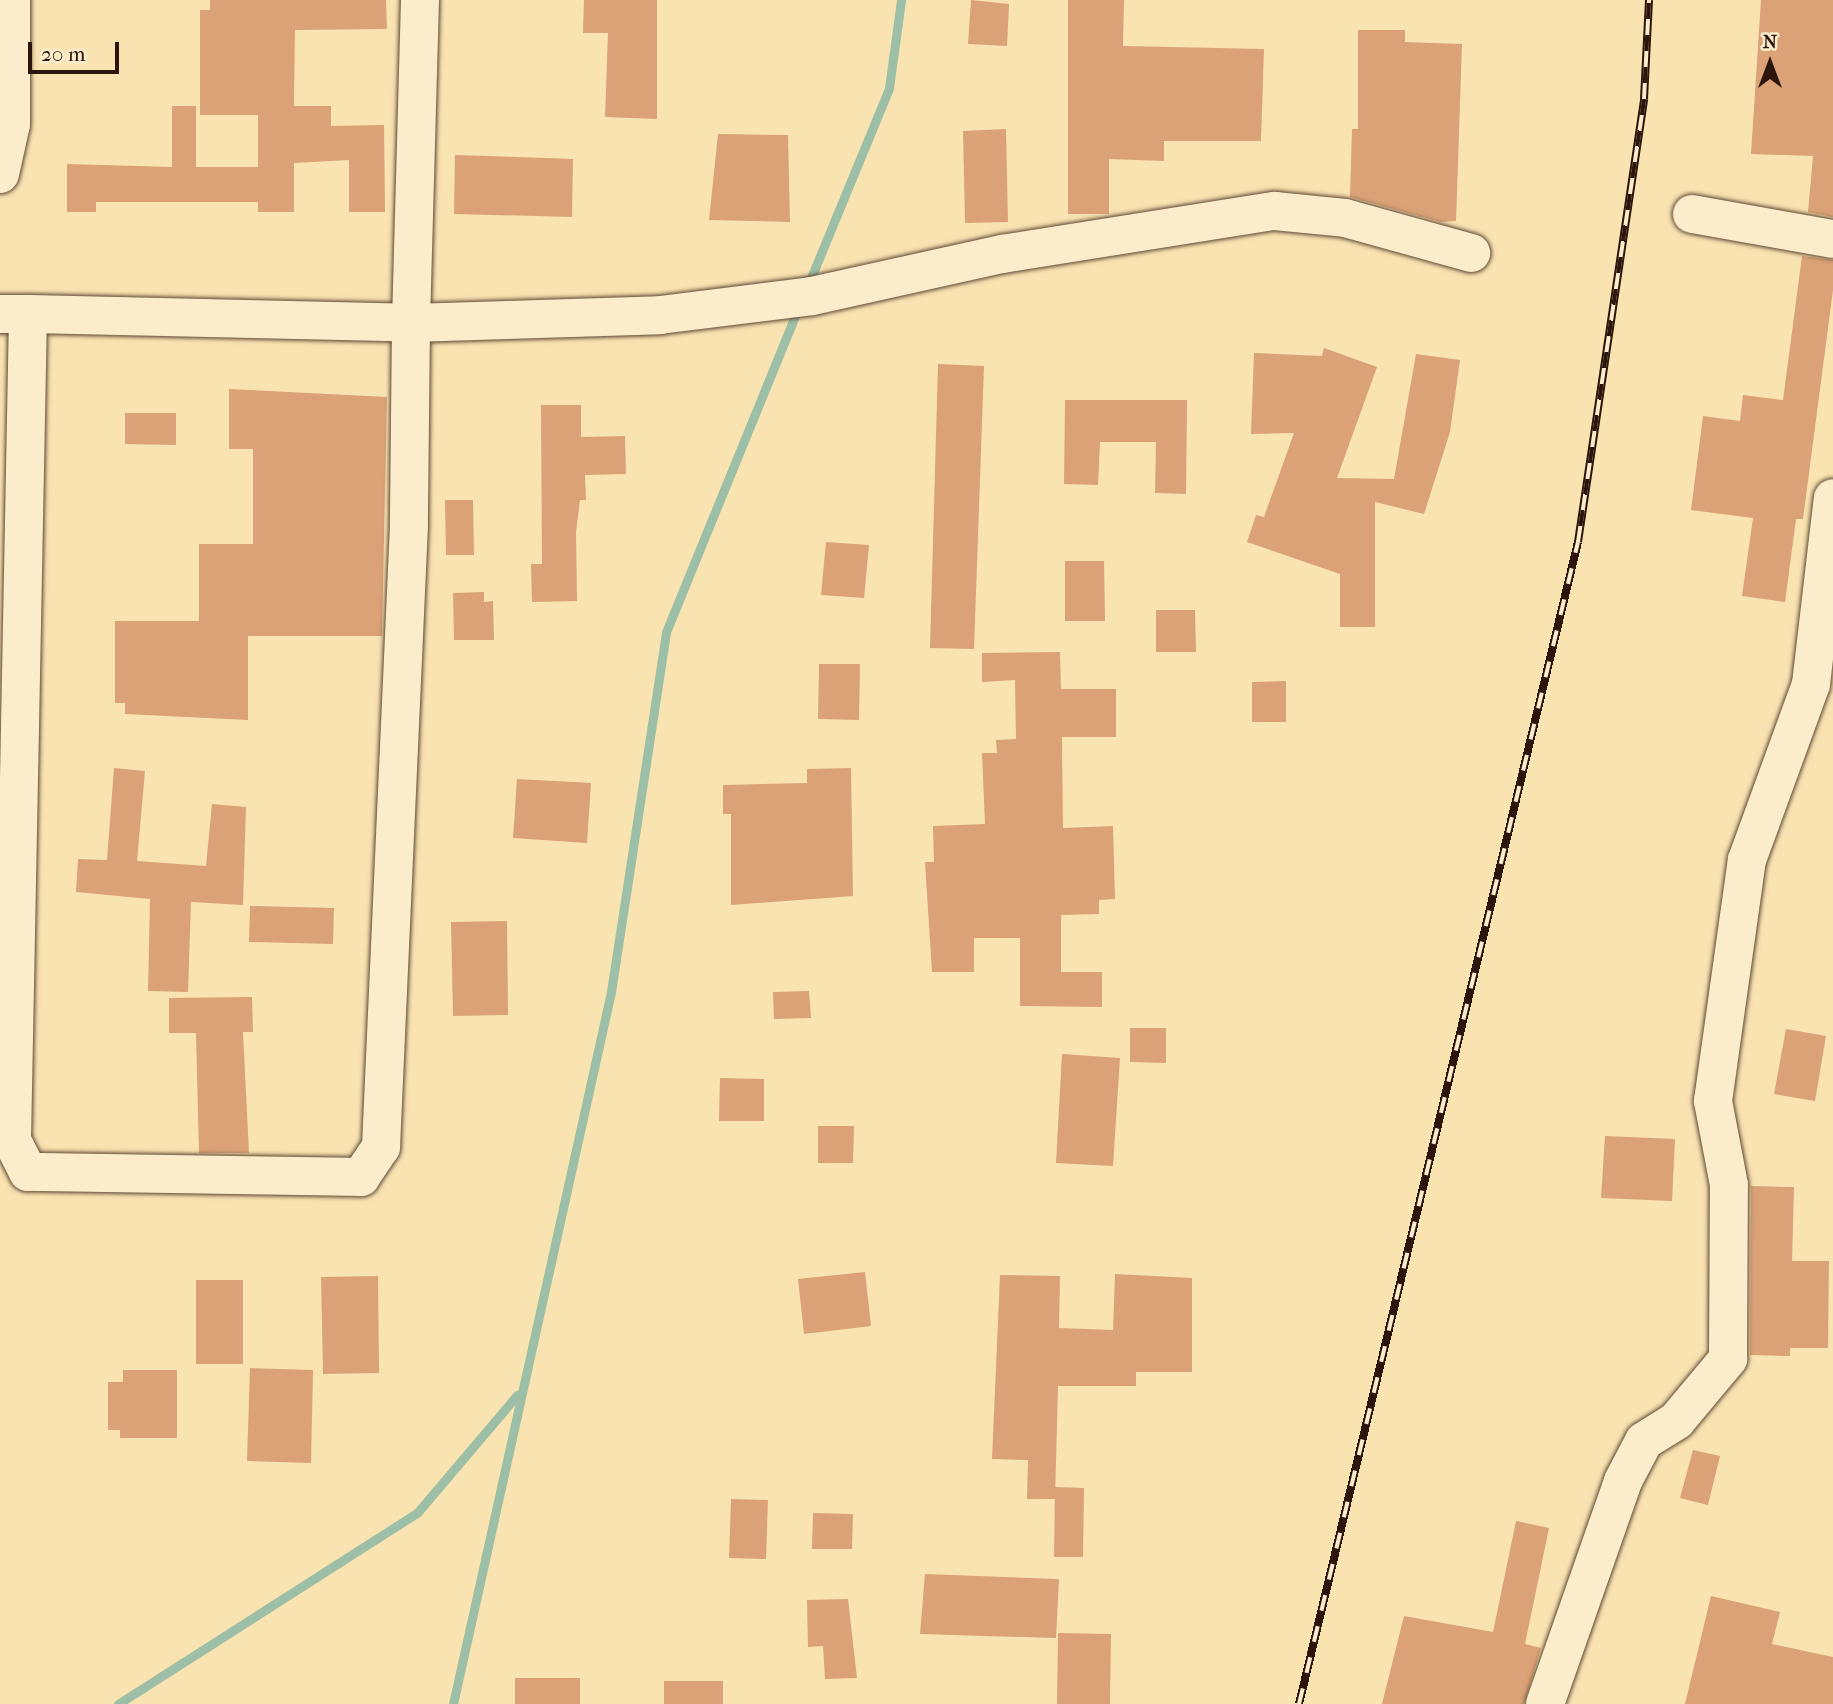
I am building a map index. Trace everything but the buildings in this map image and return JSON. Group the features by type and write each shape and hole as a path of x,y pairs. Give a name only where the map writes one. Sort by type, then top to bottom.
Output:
{"street":[{"path":"0,174 11,124 11,0"},
{"path":"420,0 411,323 409,525 381,1147 361,1177 28,1172 12,1140 9,885 14,314 411,323 660,316 812,296 1002,254 1275,211 1345,218 1471,253"},
{"path":"1692,214 1833,239"},
{"path":"1545,1704 1623,1480 1644,1441 1677,1420 1728,1359 1729,1185 1713,1101 1747,860 1822,684 1833,498"}],"waterway":[{"path":"808,285 889,88 901,0"},
{"path":"453,1704 611,992 666,632 798,308"},
{"path":"118,1704 417,1513 517,1395"}],"railway":[{"path":"1299,1704 1578,542 1644,99 1649,0"}]}
